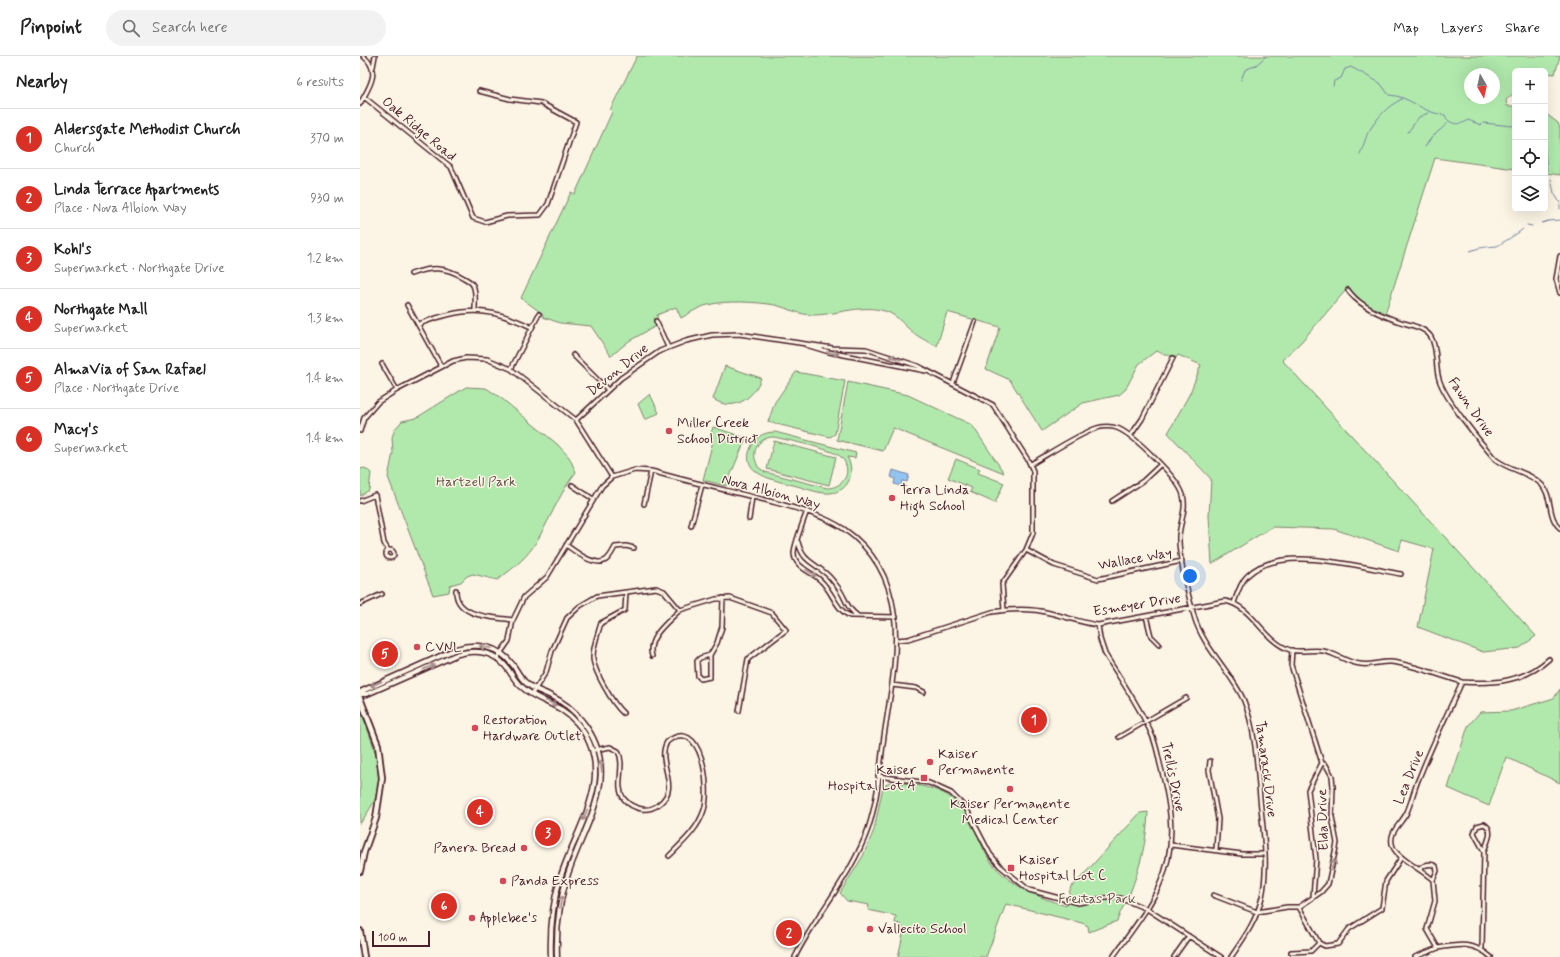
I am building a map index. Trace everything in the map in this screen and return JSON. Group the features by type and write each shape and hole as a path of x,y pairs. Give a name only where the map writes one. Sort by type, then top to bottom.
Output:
{"main road":[{"path":"360,695 375,734 381,756 382,789 376,818 360,868"},
{"path":"360,931 364,957"}],"street":[{"path":"363,56 373,67"},
{"path":"360,104 373,74 375,56"},
{"name":"Oak Ridge Road","path":"364,97 451,167 473,218 485,222 506,216 540,215 548,204 576,122 541,103 510,99 479,91"},
{"path":"1560,256 1556,279 1560,293"},
{"path":"411,274 436,268 447,269 456,273 470,282 474,288 475,310"},
{"name":"Fawn Drive","path":"1348,290 1354,298 1365,306 1394,320 1418,328 1429,336 1434,349 1439,380 1452,402 1495,459 1502,465 1533,479 1542,485 1553,519 1560,528"},
{"path":"408,305 441,366"},
{"path":"419,324 441,316 475,310 500,314 531,327"},
{"path":"511,369 531,327 539,314"},
{"path":"656,321 668,347"},
{"path":"953,383 975,322"},
{"name":"Devon Drive","path":"576,420 608,390 636,367 668,347 712,335 739,334 833,348 866,349 918,366 993,405 1031,464 1033,471 1033,533 1026,550 1002,584 1004,610"},
{"name":"Devon Drive","path":"796,342 829,352 931,372"},
{"path":"573,355 608,390"},
{"path":"360,431 364,418 378,402 397,390 453,361 476,358 487,359 511,369 576,420 612,477"},
{"path":"1131,435 1142,419 1173,358"},
{"path":"382,364 397,390"},
{"path":"360,415 364,418"},
{"name":"Tamarack Drive","path":"1031,464 1098,428 1116,428 1131,435 1175,480 1183,495 1184,512 1179,535 1182,561 1192,607 1202,634 1243,701 1251,723 1265,854 1265,882 1257,912 1248,932 1231,957"},
{"path":"1112,501 1143,480 1160,465"},
{"name":"Nova Albion Way","path":"497,658 509,641 513,620 524,597 547,577 602,486 612,477 635,470 651,471 807,511 844,529 870,553 886,581 894,604 896,617 896,640 892,684 875,803 868,829 855,859 807,934 795,957"},
{"path":"644,504 651,471"},
{"path":"572,485 593,499"},
{"path":"691,526 702,485"},
{"path":"360,500 375,495 384,543 388,550"},
{"path":"749,519 752,497"},
{"path":"807,511 794,552 796,562 822,582 831,592 843,613 858,616 896,617"},
{"path":"798,542 801,553 808,562 825,572 838,588 849,610 858,616"},
{"path":"566,545 592,561 599,562 606,560 616,547 626,546 634,548"},
{"name":"Wallace Way","path":"1026,550 1054,565 1098,579 1182,561"},
{"path":"1401,574 1309,558 1286,559 1256,569 1248,575 1243,581 1234,603 1243,609 1276,643 1292,650 1329,652 1341,659 1361,665 1391,662 1462,682 1498,682 1517,679 1533,672 1549,659"},
{"path":"532,694 546,672 552,651 567,618 580,606 597,596 656,588 664,591 680,610"},
{"path":"456,590 456,594 461,605 470,612 513,620"},
{"path":"623,713 616,707 594,664 593,656 601,623 625,610 626,593"},
{"path":"360,604 382,594"},
{"path":"710,655 700,658 697,661 698,676 701,679 710,677 710,655 717,643 722,627 723,598"},
{"path":"652,656 650,648 652,640 680,610 723,598 730,598 772,613 786,630 748,659 738,711"},
{"name":"Esmeyer Drive","path":"896,640 908,639 992,612 1004,610 1027,609 1049,612 1083,623 1098,625 1217,602 1234,603"},
{"path":"1146,616 1151,636 1159,644"},
{"name":"Trellis Drive","path":"1098,625 1100,639 1105,654 1153,736 1170,804 1171,845 1165,870 1159,886 1147,909 1114,957"},
{"path":"360,695 465,646 484,646 501,653 513,666 520,677 535,689 556,699 571,709 587,728 597,749 602,774 600,793 566,881 559,911 556,941 557,957"},
{"name":"Elda Drive","path":"1257,912 1299,906 1321,892 1328,884 1338,843 1332,817 1332,776 1326,765 1322,763 1290,665 1292,650"},
{"path":"360,695 367,694 466,652 483,652 497,658 521,687 553,704 567,714 582,731 591,751 595,774 594,792 560,879 552,915 550,940 551,957"},
{"name":"Lea Drive","path":"1401,858 1393,847 1392,836 1394,828 1405,817 1418,779 1462,682"},
{"path":"892,684 916,688 924,692"},
{"path":"1119,737 1186,698"},
{"path":"591,751 610,747 618,751 621,760 620,785 624,798 632,806 645,810 658,806 663,801 669,790 669,778 662,753 667,742 678,735 684,736 694,742 706,777 706,804 695,828 669,856"},
{"path":"1210,761 1210,770 1218,819 1216,850"},
{"name":"Elda Drive","path":"1313,896 1316,859 1308,790 1322,763"},
{"path":"878,776 929,783 950,793 966,808 990,854 1000,866 1029,890 1078,904 1105,898 1120,898 1147,909 1221,957"},
{"path":"1482,948 1484,851 1490,832 1489,827 1482,824 1477,826 1474,833 1484,851"},
{"path":"1171,845 1265,854"},
{"path":"1299,906 1320,944 1325,946 1338,944 1349,929 1382,908 1386,881 1401,858 1420,869 1433,880"},
{"path":"1420,869 1427,864 1436,866 1437,871 1433,880 1435,901 1427,929 1438,948"},
{"path":"1213,895 1257,912"},
{"path":"1174,957 1189,936"},
{"path":"550,940 556,941"},
{"path":"1291,952 1310,951 1320,944"},
{"path":"1415,957 1438,948 1460,944 1482,948 1492,957"}],"green space":[{"path":"637,56 1560,56 1555,74 1548,73 1548,68 1512,68 1512,95 1506,100 1507,106 1512,106 1512,169 1435,158 1385,314 1354,299 1346,290 1302,341 1282,360 1536,636 1520,648 1483,652 1418,627 1434,549 1402,540 1399,551 1334,529 1272,527 1212,564 1209,516 1211,479 1168,433 1190,393 1201,365 1178,355 1176,358 1156,351 1139,364 1125,390 1119,395 1083,403 1042,431 1010,380 986,369 1000,327 947,312 937,346 922,339 890,313 881,310 862,309 808,315 775,305 751,302 732,302 715,303 705,306 694,310 681,318 676,307 657,315 658,325 629,341 611,356 591,326 560,323 543,317 543,314 521,298 571,192 575,194 612,112 610,110"},
{"path":"1548,115 1558,123 1560,128 1560,175 1548,173"},
{"path":"725,366 761,378 754,392 736,404 721,403 713,399"},
{"path":"796,372 845,381 835,434 830,437 768,422 775,402"},
{"path":"848,382 908,395 972,425 1004,473 893,428 883,451 837,440"},
{"name":"Hartzell Park","path":"466,387 486,388 501,398 557,444 569,457 576,472 564,490 533,547 507,573 497,580 473,574 467,576 461,582 450,585 449,592 433,595 388,477 393,453 392,437 395,429 402,421 416,418"},
{"path":"650,394 659,413 645,420 638,404"},
{"path":"713,427 746,438 726,486 703,480 713,441 709,439"},
{"path":"771,432 856,453 855,458 847,457 850,463 851,475 846,485 837,492 822,493 780,482 761,475 754,470 750,463 749,455 752,445 758,437","holes":["769,437 835,453 844,461 847,472 845,478 837,486 827,488 765,472 758,467 755,459 755,450 762,441"]},
{"path":"774,441 836,457 829,485 767,469"},
{"path":"956,459 980,469 978,473 1004,483 995,503 970,492 972,488 948,478"},
{"path":"365,468 371,473 369,490 360,496 360,469"},
{"path":"1560,689 1560,783 1506,757 1489,806 1448,788 1468,726 1480,712 1511,711 1554,698"},
{"path":"360,710 368,729 378,764 379,786 377,795 360,824"},
{"name":"Freitas Park","path":"894,782 917,785 938,791 957,802 974,826 991,862 1007,878 1025,890 1066,906 1071,886 1075,884 1140,813 1148,812 1145,843 1140,864 1130,893 1117,921 1089,932 1088,926 1082,923 1006,904 986,957 898,957 904,930 900,924 895,923 896,916 868,910 869,905 847,901 840,893 863,856 874,830 883,787 888,783"}],"water":[{"path":"893,470 909,475 907,482 902,481 901,486 894,484 895,479 891,477"}],"waterway":[{"path":"1241,80 1245,70 1256,65 1266,56"},
{"path":"1333,86 1334,81 1341,78 1345,69 1351,67 1380,83 1389,95 1404,98 1429,111 1445,115 1452,123 1458,124 1468,120 1481,125 1483,123 1512,126"},
{"path":"1360,154 1368,132 1376,121 1383,112 1402,99"},
{"path":"1408,132 1419,117 1428,113"},
{"path":"1425,147 1431,138 1448,123"},
{"path":"1551,179 1554,193 1560,203"},
{"path":"1542,223 1560,220"},
{"path":"1527,225 1532,226"},
{"path":"1470,251 1497,246 1523,229"}],"place":[{"name":"Miller Creek School District","path":"669,431"},
{"name":"Terra Linda High School","path":"892,498"},
{"name":"CVNL","path":"417,647"},
{"name":"AlmaVia of San Rafael","path":"385,654"},
{"name":"Aldersgate Methodist Church","path":"1034,720"},
{"name":"Restoration Hardware Outlet","path":"475,728"},
{"name":"Kaiser Permanente","path":"930,762"},
{"name":"Kaiser Hospital Lot A","path":"924,778"},
{"name":"Kaiser Permanente Medical Center","path":"1010,789"},
{"name":"Northgate Mall","path":"480,812"},
{"name":"Kohl's","path":"548,833"},
{"name":"Panera Bread","path":"524,848"},
{"name":"Kaiser Hospital Lot C","path":"1011,868"},
{"name":"Panda Express","path":"503,881"},
{"name":"Macy's","path":"444,906"},
{"name":"Applebee's","path":"472,918"},
{"name":"Vallecito School","path":"870,929"},
{"name":"Linda Terrace Apartments","path":"789,933"}]}
